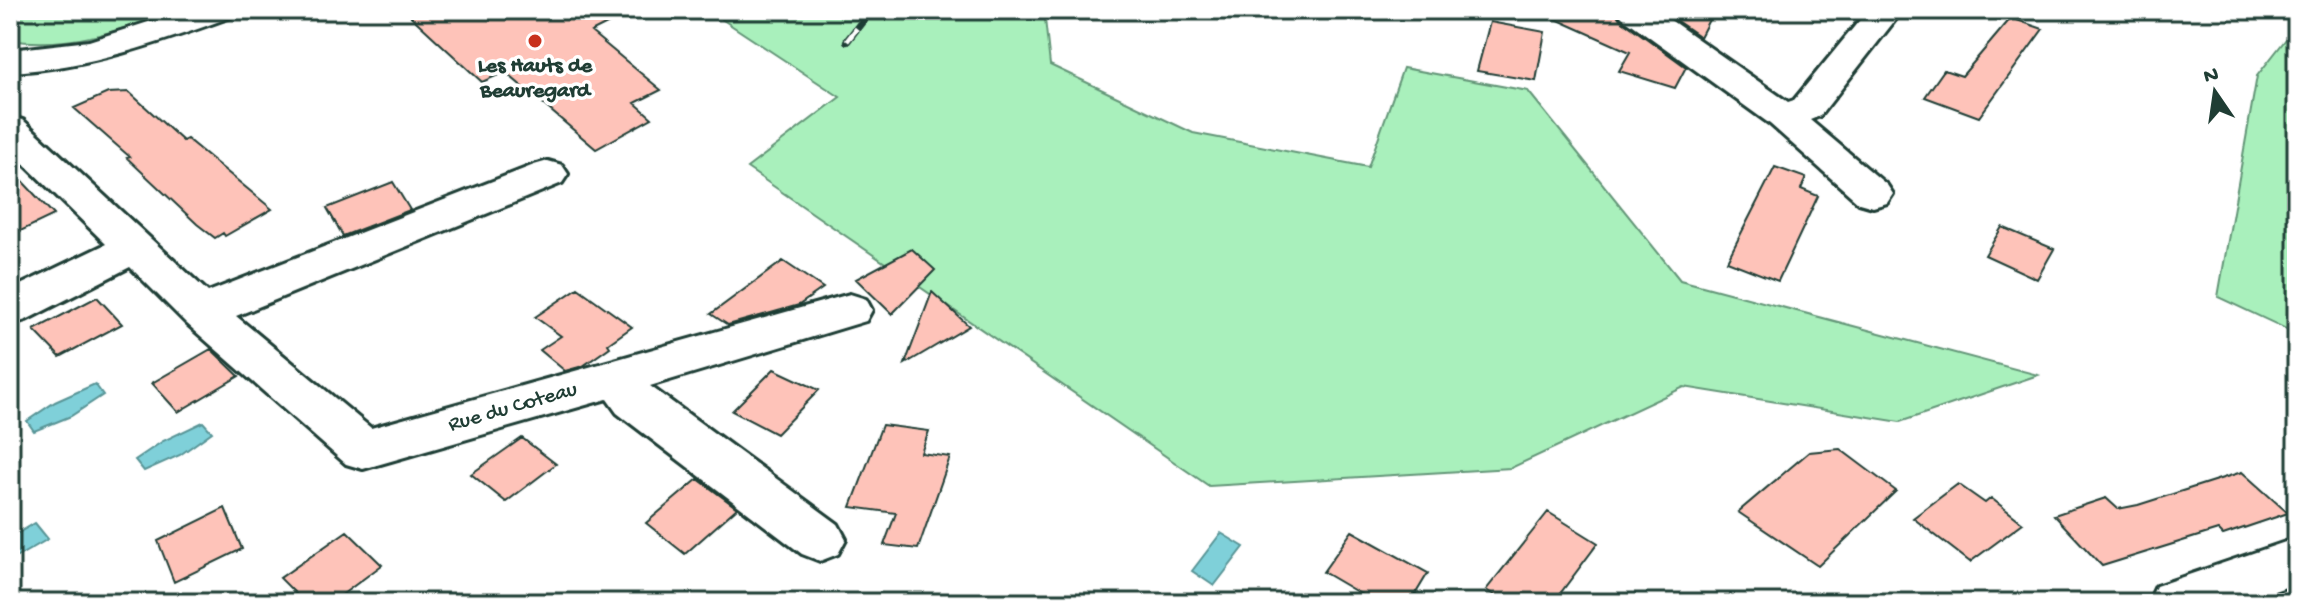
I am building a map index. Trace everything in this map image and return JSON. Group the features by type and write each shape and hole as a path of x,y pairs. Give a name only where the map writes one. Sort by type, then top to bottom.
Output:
{"street":[{"path":"10,61 71,57 219,10"},
{"path":"1634,10 1783,116 1873,194"},
{"path":"1783,116 1807,108 1886,10"},
{"name":"Rue du Coteau","path":"10,128 202,312 363,450 850,310"},
{"path":"202,312 548,174"},
{"path":"10,309 133,248"},
{"path":"618,378 634,400 820,539"},
{"path":"2175,603 2297,560"}],"green space":[{"path":"10,10 177,10 95,36 32,42 10,40"},
{"path":"1044,10 1050,65 1193,133 1368,167 1403,68 1528,91 1680,280 2038,375 1900,422 1684,387 1511,468 1209,486 747,168 840,97 711,12"},
{"path":"2297,25 2297,334 2218,297 2257,76"}],"water":[{"path":"95,384 103,395 71,416 34,431 27,421 55,402"},
{"path":"203,422 212,432 180,455 144,471 135,460 163,441"},
{"path":"35,523 48,539 10,561 10,538"},
{"path":"1221,533 1244,547 1214,586 1192,571"}],"building":[{"path":"404,10 635,10 591,32 661,90 635,103 652,118 596,149 505,72 482,82"},
{"path":"1536,10 1614,10 1620,19 1686,67 1675,88 1619,71 1630,52"},
{"path":"1661,10 1714,10 1700,37"},
{"path":"2011,18 2043,29 1979,117 1925,97 1944,70 1962,76"},
{"path":"1490,22 1545,32 1536,81 1477,71"},
{"path":"129,92 183,141 187,139 272,209 225,236 223,233 215,238 197,224 127,158 130,157 74,108 108,93"},
{"path":"1775,167 1806,178 1801,189 1818,196 1778,281 1727,261"},
{"path":"10,168 54,215 10,236"},
{"path":"393,182 410,210 343,236 327,208"},
{"path":"2002,227 2054,249 2037,279 1985,255"},
{"path":"912,249 935,270 892,314 856,279"},
{"path":"783,261 823,288 799,305 728,325 711,314"},
{"path":"578,288 632,327 583,366 565,371 540,350 561,336 535,317"},
{"path":"932,292 969,326 905,364"},
{"path":"97,297 122,324 60,357 34,330"},
{"path":"211,349 239,376 178,412 152,383"},
{"path":"774,369 819,390 776,434 732,411"},
{"path":"882,425 929,431 921,453 950,457 918,549 884,545 896,513 851,507"},
{"path":"522,438 556,464 506,502 471,474"},
{"path":"1840,449 1896,491 1818,566 1738,512 1809,452"},
{"path":"2242,472 2288,513 2223,535 2218,530 2102,566 2054,515 2106,498 2118,509 2138,505"},
{"path":"698,479 737,508 685,554 646,523"},
{"path":"1958,484 1985,503 1991,498 2023,523 1970,562 1913,518"},
{"path":"225,508 242,549 174,582 158,541"},
{"path":"1548,512 1598,543 1553,603 1507,603 1486,590"},
{"path":"347,531 382,565 331,603 305,603 280,578"},
{"path":"1352,531 1428,573 1410,603 1376,603 1323,572"}],"railway":[{"path":"847,41 871,10"}],"place":[{"name":"Les Hauts de Beauregard","path":"535,41"}]}
